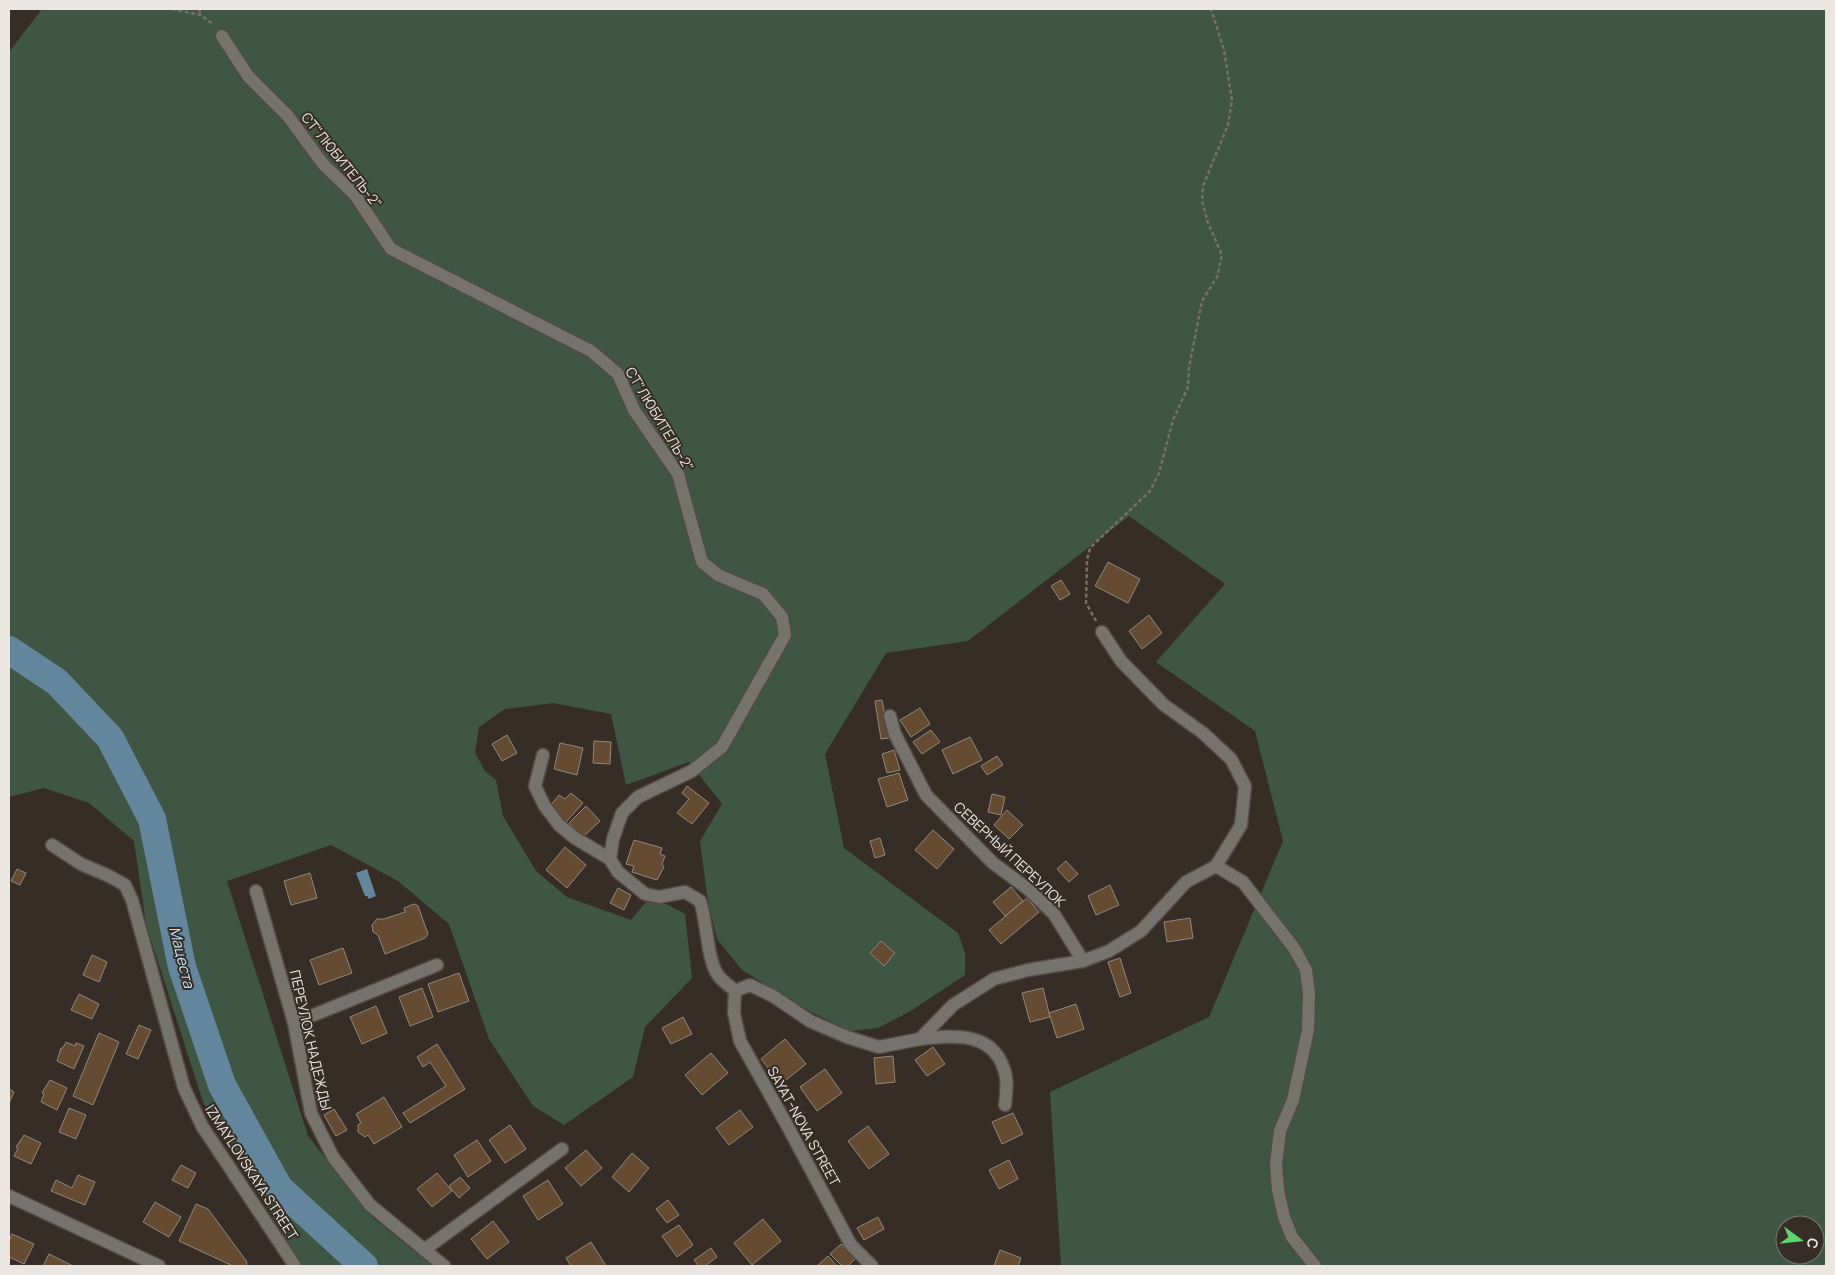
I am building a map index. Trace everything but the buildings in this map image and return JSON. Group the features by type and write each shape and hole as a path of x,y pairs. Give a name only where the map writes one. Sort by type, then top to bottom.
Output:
{"street":[{"name":"СТ\"ЛЮБИТЕЛЬ-2\"","path":"222,36 248,76 288,116 323,164 355,195 391,249 591,351 618,374 634,410 678,474 702,562 718,575 763,594 782,617 785,635 722,747 692,771 638,797 622,814 612,839 610,859"},
{"path":"920,1039 954,1004 994,979 1028,970 1083,962 1109,951 1140,931 1186,882 1216,866 1241,825 1245,786 1231,759 1203,733 1164,705 1121,661 1102,632"},
{"name":"СЕВЕРНЫЙ ПЕРЕУЛОК","path":"890,716 894,734 926,795 993,863 1028,889 1054,914 1083,962"},
{"path":"543,756 535,786 544,805 559,825 575,838 610,859 618,872 645,894 659,898 685,892 700,901 708,929 712,965 718,975 735,991 750,985 760,989 810,1021 847,1037 879,1047 951,1035 980,1040 993,1050 1001,1064 1006,1078 1006,1105"},
{"name":"IZMAYLOVSKAYA STREET","path":"52,845 82,864 125,885 132,900 184,1088 202,1126 295,1266"},
{"path":"1216,866 1243,882 1294,948 1306,970 1309,994 1308,1030 1293,1100 1280,1131 1276,1164 1278,1190 1284,1217 1292,1237 1315,1266"},
{"name":"ПЕРЕУЛОК НАДЕЖДЫ","path":"256,892 294,1023 311,1113 333,1157 370,1205 444,1266"},
{"path":"294,1023 437,965"},
{"name":"SAYAT-NOVA STREET","path":"735,991 734,1013 740,1041 851,1245 872,1266"},
{"path":"424,1250 562,1149"},
{"path":"9,1196 159,1266"}],"path":[{"path":"172,9 201,14"},
{"path":"199,9 201,14 214,25 222,36"},
{"path":"1102,632 1086,603 1087,560 1090,548 1150,491 1159,473 1173,420 1188,387 1189,368 1202,301 1217,278 1222,254 1208,223 1202,201 1203,186 1228,125 1232,100 1224,50 1211,9"}],"green space":[{"path":"42,9 1826,9 1826,1266 1061,1266 1050,1092 1209,1017 1283,841 1255,731 1156,662 1225,584 1129,516 968,641 886,653 825,754 844,848 958,933 965,953 965,975 909,1012 878,1028 850,1031 811,1012 742,970 717,939 708,902 700,841 722,804 689,762 626,785 611,714 553,703 505,709 479,727 475,753 485,771 496,780 503,816 536,871 567,897 631,920 646,902 666,904 685,914 692,978 645,1027 633,1077 564,1125 533,1106 489,1039 449,924 398,881 331,845 227,881 308,1136 372,1217 433,1266 302,1266 203,1102 146,924 134,841 89,803 44,788 9,797 9,52"}],"water":[{"path":"367,869 376,896 369,899 365,896 356,873"}],"waterway":[{"name":"Мацеста","path":"9,650 57,682 110,738 152,819 182,967 222,1085 279,1188 364,1266"}]}
